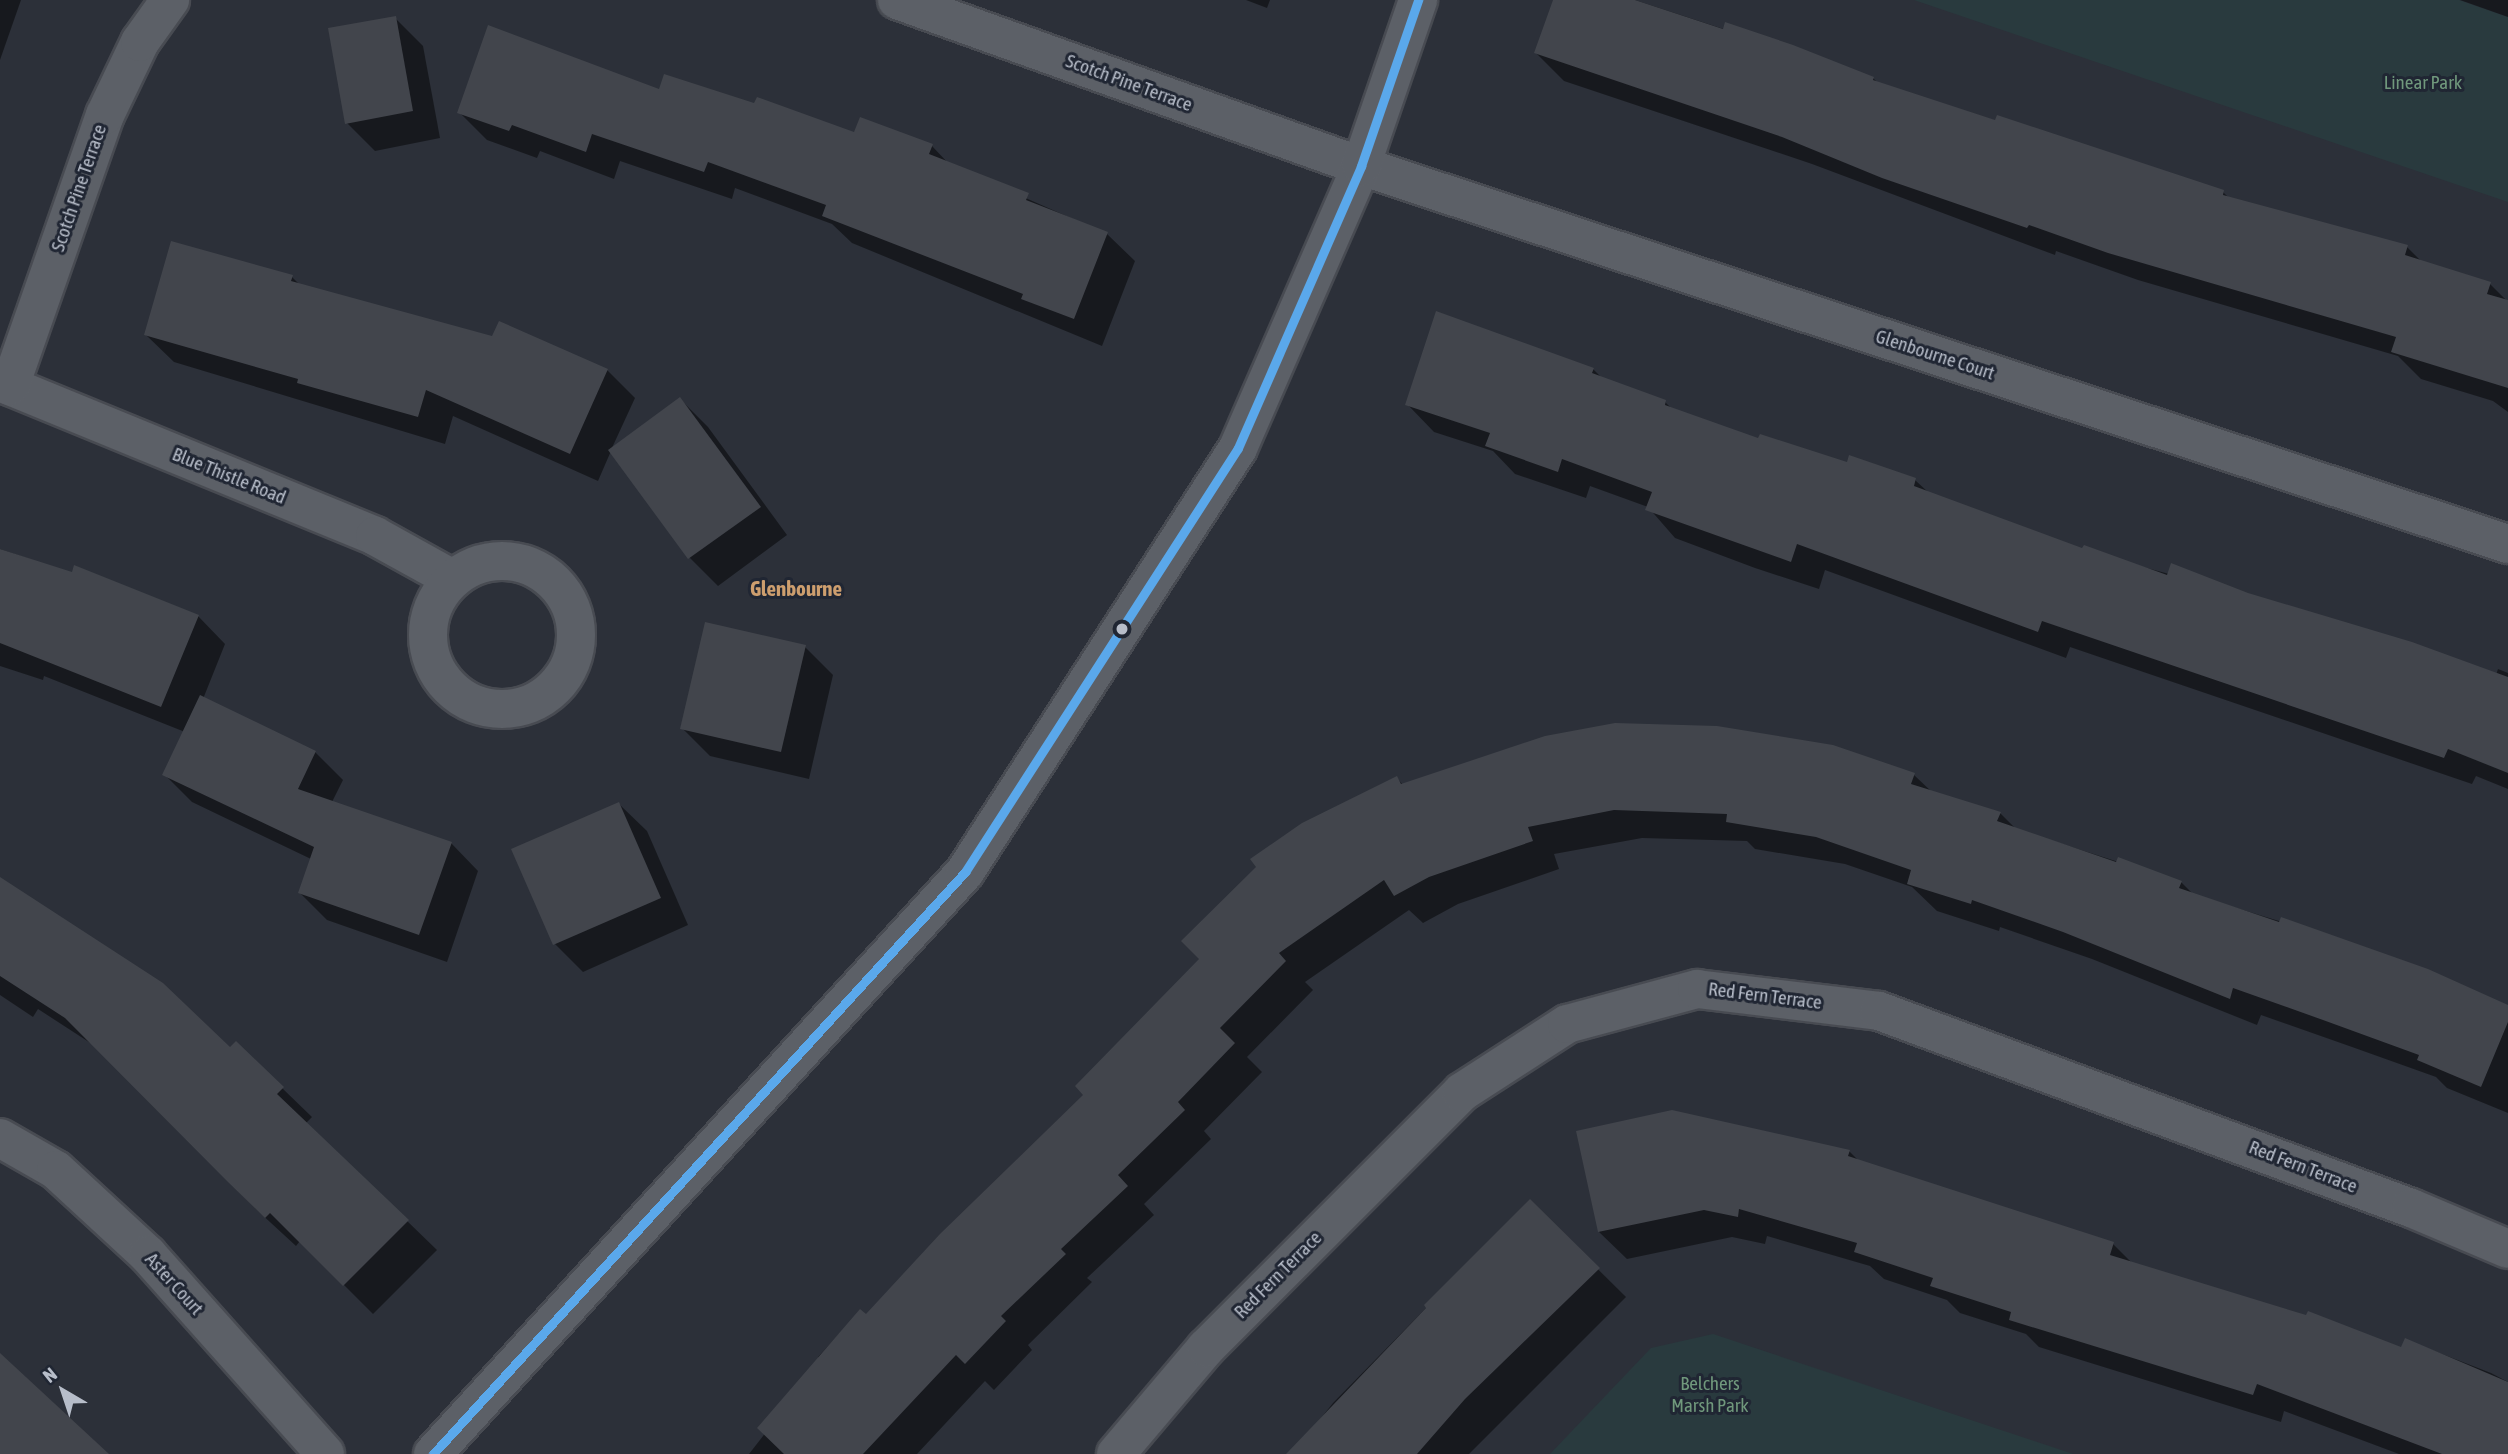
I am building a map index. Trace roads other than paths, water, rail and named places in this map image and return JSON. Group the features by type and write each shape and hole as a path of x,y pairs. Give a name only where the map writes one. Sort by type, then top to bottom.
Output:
{"street":[{"name":"Scotch Pine Terrace","path":"5,384 105,115 140,42 170,0"},
{"name":"Scotch Pine Terrace","path":"897,0 1361,166"},
{"path":"433,1454 965,872 1238,448 1361,166 1418,0"},
{"name":"Glenbourne Court","path":"1361,166 2508,544"},
{"name":"Blue Thistle Road","path":"5,384 374,536 453,579"},
{"name":"Red Fern Terrace","path":"1116,1454 1206,1348 1462,1092 1567,1024 1697,989 1879,1011 2399,1203 2508,1249"},
{"name":"Aster Court","path":"0,1138 56,1170 148,1255 325,1454"}],"district":[{"name":"Glenbourne","path":"796,588"}],"park label":[{"name":"Linear Park","path":"2423,83"},
{"name":"Belchers Marsh Park","path":"1710,1395"}]}
